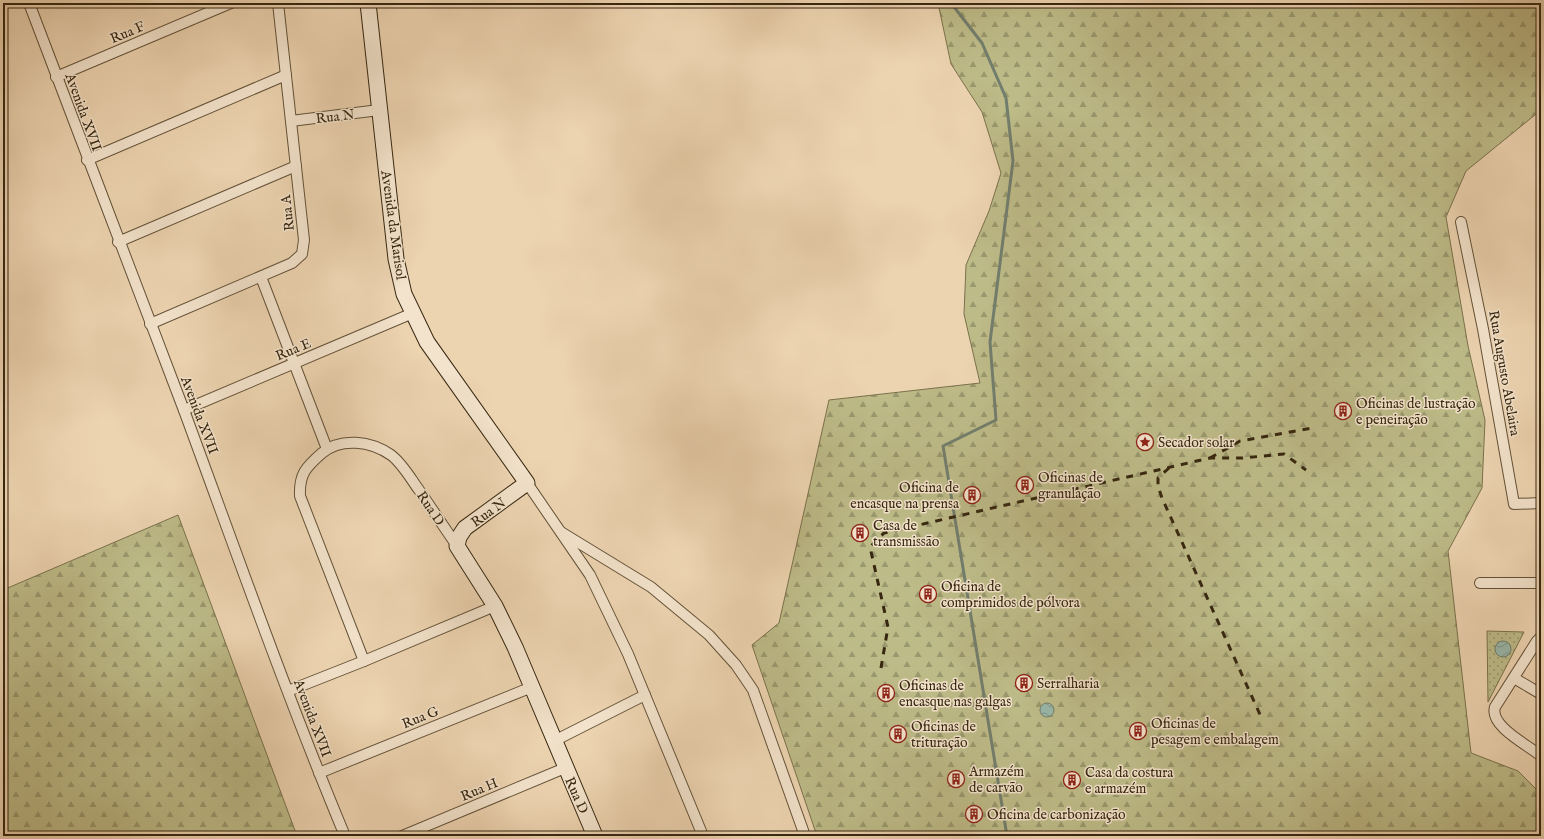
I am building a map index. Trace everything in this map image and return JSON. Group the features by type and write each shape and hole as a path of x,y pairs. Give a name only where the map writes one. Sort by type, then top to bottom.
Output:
{"street":[{"name":"Avenida XVII","path":"29,3 118,242 184,410 319,773 345,836"},
{"name":"Rua F","path":"56,77 231,3"},
{"name":"Rua A","path":"150,324 292,263 302,254 304,240 278,3"},
{"name":"Avenida da Marisol","path":"368,3 396,259 404,294 427,342 527,484"},
{"path":"87,160 286,75"},
{"name":"Rua N","path":"291,121 379,110"},
{"path":"118,242 296,166"},
{"name":"Rua Augusto Abelaira","path":"1461,222 1483,329 1514,504 1541,503"},
{"path":"261,276 327,450"},
{"name":"Rua E","path":"184,410 413,313"},
{"name":"Rua D","path":"364,661 300,496 300,482 307,466 327,450 347,442 368,444 391,455 409,475 495,606 515,646 595,836"},
{"path":"527,484 590,575 628,654 703,836"},
{"name":"Rua N","path":"457,546 459,537 465,528 527,484"},
{"path":"561,532 652,587 709,635 736,665 752,690 805,836"},
{"path":"1480,583 1541,583"},
{"path":"288,691 495,606"},
{"path":"1541,637 1537,641 1496,707 1494,716 1501,726 1541,756"},
{"path":"1514,678 1541,694"},
{"name":"Rua G","path":"319,773 532,687"},
{"path":"554,741 645,695"},
{"name":"Rua H","path":"402,836 566,768"}],"green space":[{"path":"938,3 1541,3 1541,110 1466,171 1446,217 1468,346 1485,420 1482,488 1448,551 1471,753 1518,771 1541,794 1541,836 817,836 752,645 779,623 829,400 980,383 964,314 966,265 989,211 1001,173 982,112 951,64"},
{"path":"178,515 297,836 3,836 3,590"},
{"path":"1487,631 1524,632 1488,702"}],"water":[{"path":"706,3 767,3 753,6"},
{"path":"1503,641 1510,646 1511,649 1506,656 1503,657 1496,652 1495,649 1500,642"},
{"path":"1044,703 1050,703 1054,707 1054,713 1050,717 1044,717 1040,713 1040,707"}],"waterway":[{"path":"951,3 982,43 1006,98 1013,161 990,342 996,420 943,446 1007,836"}],"railway":[{"path":"1210,458 1240,441 1312,428"},
{"path":"881,668 888,627 870,547 884,533 1210,458 1243,458 1284,454 1306,470"},
{"path":"1169,468 1158,478 1158,486 1162,498 1262,719"}],"place":[{"name":"Oficinas de lustração e peneiração","path":"1343,411"},
{"name":"Secador solar","path":"1145,442"},
{"name":"Oficinas de granulação","path":"1025,485"},
{"name":"Oficina de encasque na prensa","path":"972,495"},
{"name":"Casa de transmissão","path":"860,533"},
{"name":"Oficina de comprimidos de pólvora","path":"928,594"},
{"name":"Serralharia","path":"1024,683"},
{"name":"Oficinas de encasque nas galgas","path":"886,693"},
{"name":"Oficinas de pesagem e embalagem","path":"1138,731"},
{"name":"Oficinas de trituração","path":"898,734"},
{"name":"Armazém de carvão","path":"956,779"},
{"name":"Casa da costura e armazém","path":"1072,780"},
{"name":"Oficina de carbonização","path":"974,814"}]}
